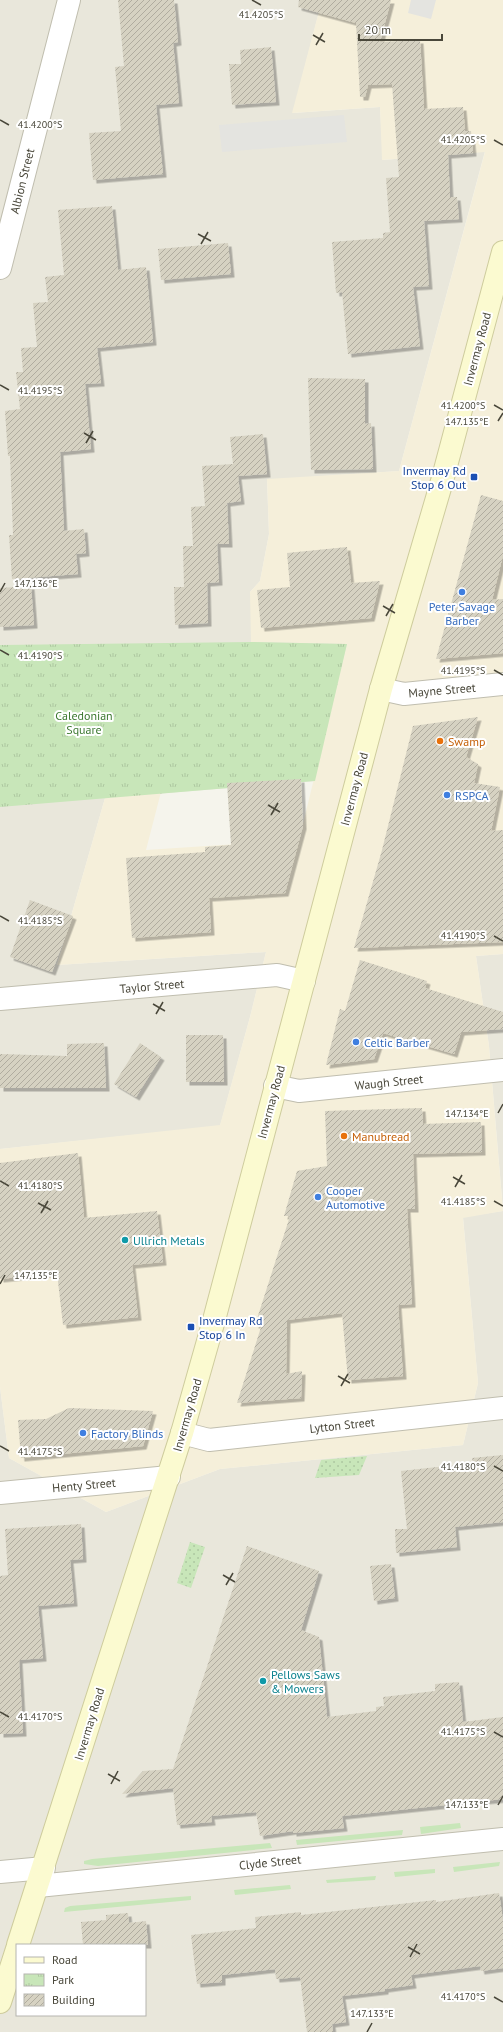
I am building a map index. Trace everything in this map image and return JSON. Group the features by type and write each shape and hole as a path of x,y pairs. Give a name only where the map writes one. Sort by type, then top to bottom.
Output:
{"main road":[{"name":"Invermay Road","path":"18,1944 182,1433 214,1320 380,689 442,481 503,252"},
{"path":"0,2002 16,1952"}],"street":[{"name":"Albion Street","path":"0,268 68,0"},
{"name":"Mayne Street","path":"380,689 404,694 503,684"},
{"name":"Taylor Street","path":"0,999 277,975 304,981"},
{"name":"Waugh Street","path":"275,1086 298,1091 503,1070"},
{"name":"Lytton Street","path":"182,1433 209,1440 503,1408"},
{"name":"Henty Street","path":"0,1493 169,1477"},
{"name":"Clyde Street","path":"0,1872 41,1877 503,1839"}],"shaded area":[{"path":"0,0 322,0 293,113 380,107 383,160 485,151 399,471 267,480 269,534 260,581 250,592 347,644 315,781 105,798 57,965 266,952 220,1126 0,1149"},
{"path":"322,0 503,0 503,954 476,956 489,1046 503,1211 463,1218 478,1383 463,1445 220,1469 106,1512 9,1458 0,1387 0,1149 220,1125 250,1017 266,952 57,965 105,798 161,792 146,850 299,840 347,644 251,642 250,592 260,581 269,534 267,479 399,471 485,152 382,160 380,107 292,113"},
{"path":"411,0 436,0 431,19 408,13"},
{"path":"344,115 347,142 222,152 219,125"},
{"path":"503,954 503,1210 489,1046 476,956"},
{"path":"503,1211 503,2032 0,2032 0,1387 9,1458 106,1512 220,1469 463,1445 478,1383 463,1217"}],"green space":[{"name":"Caledonian Square","path":"251,642 347,644 315,781 0,807 0,645"},
{"path":"367,1456 359,1475 315,1478 321,1460"},
{"path":"190,1542 205,1547 191,1588 177,1583"},
{"path":"460,1823 461,1828 421,1834 420,1827"},
{"path":"403,1830 402,1835 297,1845 296,1840"},
{"path":"270,1843 272,1848 98,1866 84,1864 84,1861 92,1859"},
{"path":"500,1862 499,1866 454,1872 453,1867"},
{"path":"435,1869 435,1873 395,1877 394,1872"},
{"path":"376,1876 375,1880 327,1883 326,1880"},
{"path":"290,1885 291,1889 235,1895 234,1890"},
{"path":"191,1896 191,1900 64,1912 65,1908 70,1906"}],"building":[{"path":"118,0 174,0 178,42 173,43 179,103 156,105 163,174 93,180 89,133 121,131 115,67 124,66"},
{"path":"299,0 391,0 380,42 420,40 424,109 463,107 465,131 471,131 473,153 448,155 450,197 457,197 459,219 424,221 429,286 413,287 420,346 348,354 342,292 336,293 332,242 383,238 383,233 390,232 386,178 399,177 392,84 368,85 365,97 360,97 356,23 298,7"},
{"path":"271,47 276,102 232,105 229,64 241,64 240,50"},
{"path":"112,206 118,270 146,267 153,342 97,348 101,383 85,384 91,449 60,452 64,531 84,529 86,553 76,554 78,574 12,579 9,535 13,535 10,456 8,456 5,411 20,409 16,372 23,372 21,348 37,347 33,303 48,302 45,277 64,275 58,210"},
{"path":"228,243 231,274 161,280 158,249"},
{"path":"308,378 365,379 365,424 371,423 373,469 311,470"},
{"path":"263,434 267,474 238,476 241,501 227,503 229,544 217,544 219,582 207,583 208,623 175,625 174,587 184,587 183,546 193,546 191,507 205,506 202,466 233,464 230,437"},
{"path":"481,495 503,501 503,555 492,600 503,599 503,653 436,659"},
{"path":"347,547 351,583 380,581 371,618 261,628 257,590 290,587 287,553"},
{"path":"31,586 34,625 0,627 0,588"},
{"path":"478,717 466,757 478,764 474,783 500,787 491,831 503,830 503,942 354,948 382,850 413,726"},
{"path":"301,779 303,826 285,893 209,898 211,932 132,938 126,858 205,852 205,847 231,845 227,783"},
{"path":"30,900 73,916 52,972 10,957"},
{"path":"360,960 427,981 425,988 503,1012 503,1029 461,1032 454,1054 383,1033 374,1059 326,1065 340,1009 345,1011"},
{"path":"186,1035 223,1035 224,1082 186,1082"},
{"path":"104,1043 106,1088 0,1088 0,1054 67,1056 67,1044"},
{"path":"140,1043 161,1057 136,1097 114,1084"},
{"path":"422,1108 423,1124 481,1122 482,1152 413,1154 415,1209 407,1209 412,1304 398,1305 403,1376 348,1380 342,1313 287,1320 286,1374 302,1371 301,1398 237,1403 262,1324 255,1325 290,1216 284,1216 297,1171 327,1166 325,1111"},
{"path":"78,1153 84,1218 157,1211 163,1262 132,1265 138,1317 63,1325 57,1273 0,1279 0,1163"},
{"name":"Factory Blinds","path":"69,1408 153,1411 143,1446 21,1458 18,1420 46,1419"},
{"path":"503,1455 503,1522 455,1527 457,1547 396,1553 395,1529 407,1529 401,1471 473,1463 472,1458"},
{"path":"81,1524 83,1559 70,1560 74,1603 38,1606 43,1658 19,1660 23,1733 0,1734 0,1576 8,1575 5,1529"},
{"path":"247,1546 319,1571 301,1630 319,1637 327,1717 376,1711 376,1707 384,1706 383,1697 435,1691 435,1684 459,1682 463,1722 503,1717 503,1799 342,1816 344,1828 293,1833 293,1831 260,1836 256,1812 211,1816 212,1822 177,1825 173,1788 122,1794 143,1771 173,1769"},
{"path":"391,1564 395,1598 374,1601 370,1566"},
{"path":"499,1893 503,1921 503,1968 481,1971 480,1966 411,1975 413,1985 385,1989 385,1991 342,1996 346,2022 332,2024 333,2032 307,2032 300,1977 276,1979 275,1969 222,1975 222,1982 197,1984 191,1935 256,1928 255,1917 301,1912 301,1915 436,1900 436,1902"},
{"path":"128,1913 129,1923 146,1921 148,1945 83,1944 81,1922 106,1920 106,1915"}],"place":[{"name":"Invermay Rd Stop 6 Out","path":"474,477"},
{"name":"Peter Savage Barber","path":"462,592"},
{"name":"Swamp","path":"440,741"},
{"name":"RSPCA","path":"447,795"},
{"name":"Celtic Barber","path":"356,1042"},
{"name":"Manubread","path":"344,1136"},
{"name":"Cooper Automotive","path":"318,1197"},
{"name":"Ullrich Metals","path":"125,1240"},
{"name":"Invermay Rd Stop 6 In","path":"191,1327"},
{"name":"Factory Blinds","path":"83,1433"},
{"name":"Pellows Saws & Mowers","path":"263,1681"}]}
